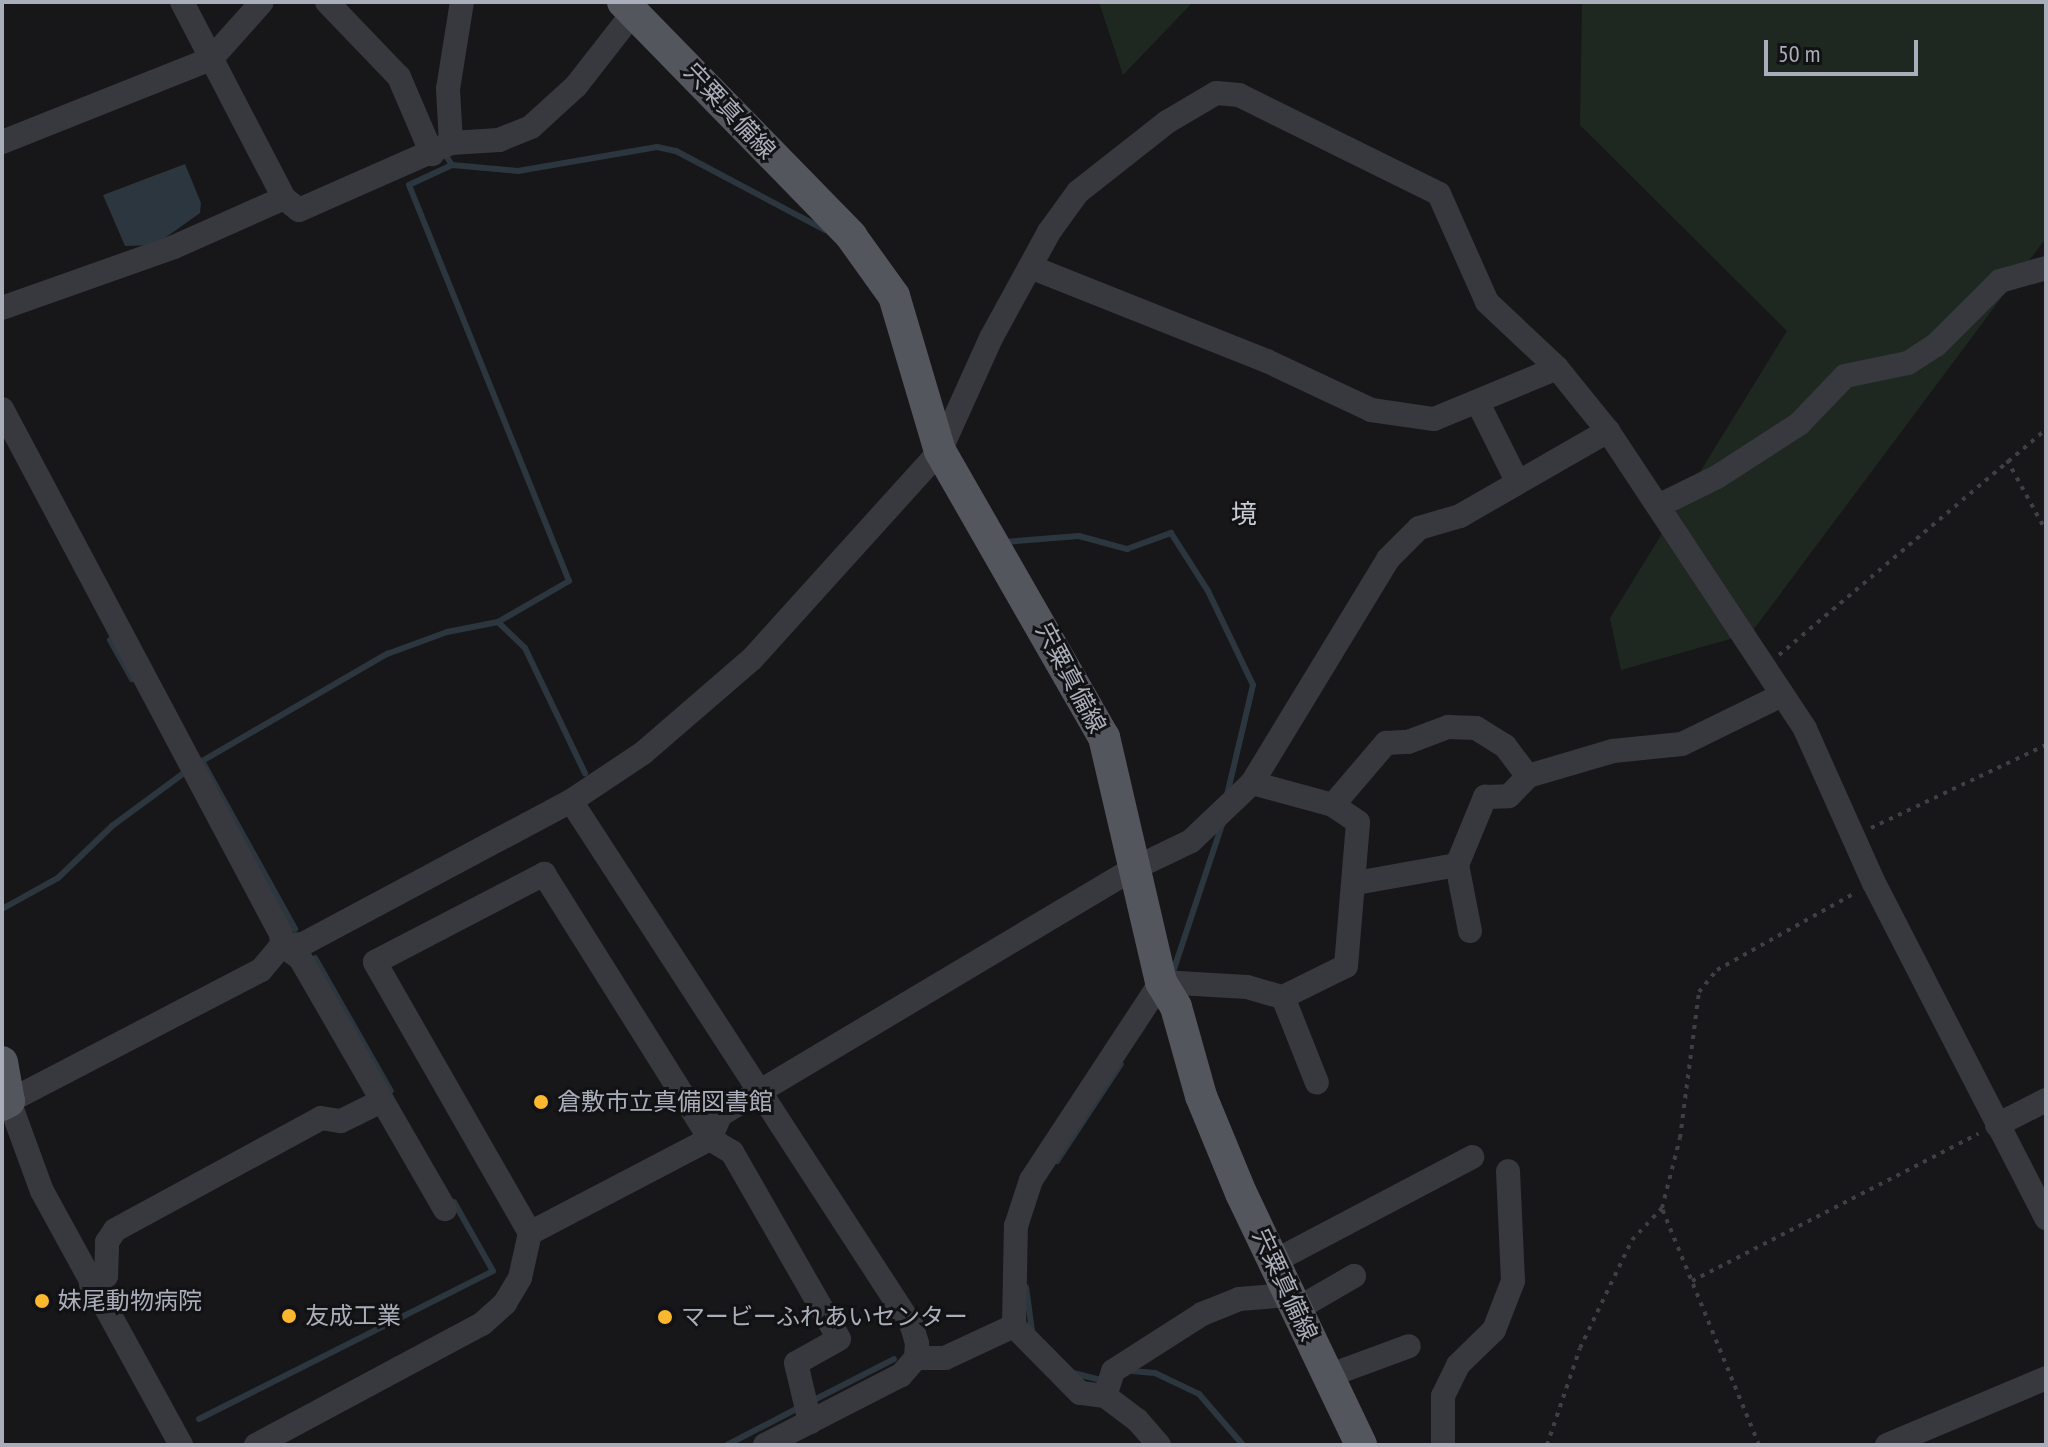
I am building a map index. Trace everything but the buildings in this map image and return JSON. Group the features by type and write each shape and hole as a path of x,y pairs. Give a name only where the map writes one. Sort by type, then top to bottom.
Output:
{"main road":[{"name":"宍粟真備線","path":"628,8 871,258 894,296 940,451 1104,737 1161,982 1176,1007 1207,1110 1361,1445"},
{"path":"2,1062 6,1103"}],"street":[{"path":"182,2 284,198 299,210 441,148 499,140 531,127 576,86 628,8"},
{"path":"2,142 211,59 262,2"},
{"path":"327,2 399,77 441,148"},
{"path":"441,148 462,2"},
{"path":"181,1445 91,1284 28,1161 6,1103 261,970 282,945 303,944 571,801 643,753 752,659 940,451 991,338 1033,268 1049,232 1078,192 1109,164 1216,93 1239,95 1439,194 1487,302 1557,368 1608,431 1660,505 1694,568 1782,695 1826,769 1874,883 2046,1218"},
{"path":"2,308 174,247 284,198"},
{"path":"1033,268 1267,361 1371,410 1434,419 1557,368"},
{"path":"1660,505 1717,477 1799,424 1845,376 1908,363 1936,345 2000,281 2046,268"},
{"path":"1478,403 1516,479"},
{"path":"2,409 275,921 282,945 300,958 445,1209"},
{"path":"530,1233 710,1139 720,1115 1135,868 1191,841 1252,783 1388,559 1419,528 1460,516 1516,479 1542,471 1608,431"},
{"path":"1470,931 1457,865 1485,797 1509,796 1528,776 1613,751 1682,744 1782,695"},
{"path":"1333,805 1386,743 1408,742 1448,727 1476,728 1486,734 1505,746 1528,776"},
{"path":"1159,1445 1137,1420 1105,1396 1080,1393 1014,1326 1016,1226 1031,1180 1161,982 1247,987 1283,997 1346,966 1356,883 1358,822 1333,805 1252,783"},
{"path":"571,801 757,1094 912,1326 916,1358 901,1375 807,1410 765,1445"},
{"path":"1356,883 1457,865"},
{"path":"256,1445 482,1324 505,1303 520,1278 530,1233 375,962 544,874 710,1139 732,1152 839,1339 796,1363 807,1410"},
{"path":"1283,997 1317,1083"},
{"path":"1997,1125 2046,1100"},
{"path":"91,1284 106,1276 107,1242 115,1230 321,1118 341,1121 382,1101"},
{"path":"1275,1261 1472,1157"},
{"path":"1443,1445 1443,1396 1458,1365 1494,1330 1513,1281 1508,1171"},
{"path":"1105,1396 1113,1371 1202,1314 1239,1299 1294,1302 1354,1276"},
{"path":"916,1358 945,1358 1014,1326"},
{"path":"1328,1376 1409,1346"},
{"path":"1887,1445 2046,1378"}],"path":[{"path":"1763,669 2046,429"},
{"path":"2007,460 2046,531"},
{"path":"1853,837 2046,745"},
{"path":"1547,1445 1580,1348 1625,1254 1662,1208 1680,1138 1699,992 1717,970 1874,883"},
{"path":"1692,1281 1997,1125"},
{"path":"1662,1208 1759,1445"}],"shaded area":[{"path":"1099,2 1193,2 1123,75"},
{"path":"1582,2 2046,2 2046,238 1751,633 1621,670 1610,618 1787,331 1580,125"},
{"path":"185,164 201,203 200,213 155,245 125,246 103,195"}],"waterway":[{"path":"445,154 452,165 518,171 657,147 676,151 825,230"},
{"path":"452,165 409,185 569,581 498,622"},
{"path":"1005,542 1079,536 1127,549 1171,533 1208,591 1253,685 1227,795"},
{"path":"197,764 387,654 447,632 498,622 525,648 585,773"},
{"path":"110,640 132,679"},
{"path":"202,761 295,929"},
{"path":"2,909 58,878 112,826 188,770"},
{"path":"1171,978 1223,822"},
{"path":"315,958 391,1091"},
{"path":"1057,1161 1121,1064"},
{"path":"199,1419 493,1271 454,1202"},
{"path":"1026,1287 1032,1331"},
{"path":"812,1401 894,1359"},
{"path":"1132,1371 1155,1373 1199,1394 1243,1445"},
{"path":"1073,1373 1104,1381"},
{"path":"727,1445 802,1406"}],"place":[{"name":"倉敷市立真備図書館","path":"541,1102"},
{"name":"妹尾動物病院","path":"42,1301"},
{"name":"友成工業","path":"289,1316"},
{"name":"マービーふれあいセンター","path":"665,1317"}],"district":[{"name":"境","path":"1244,514"}]}
